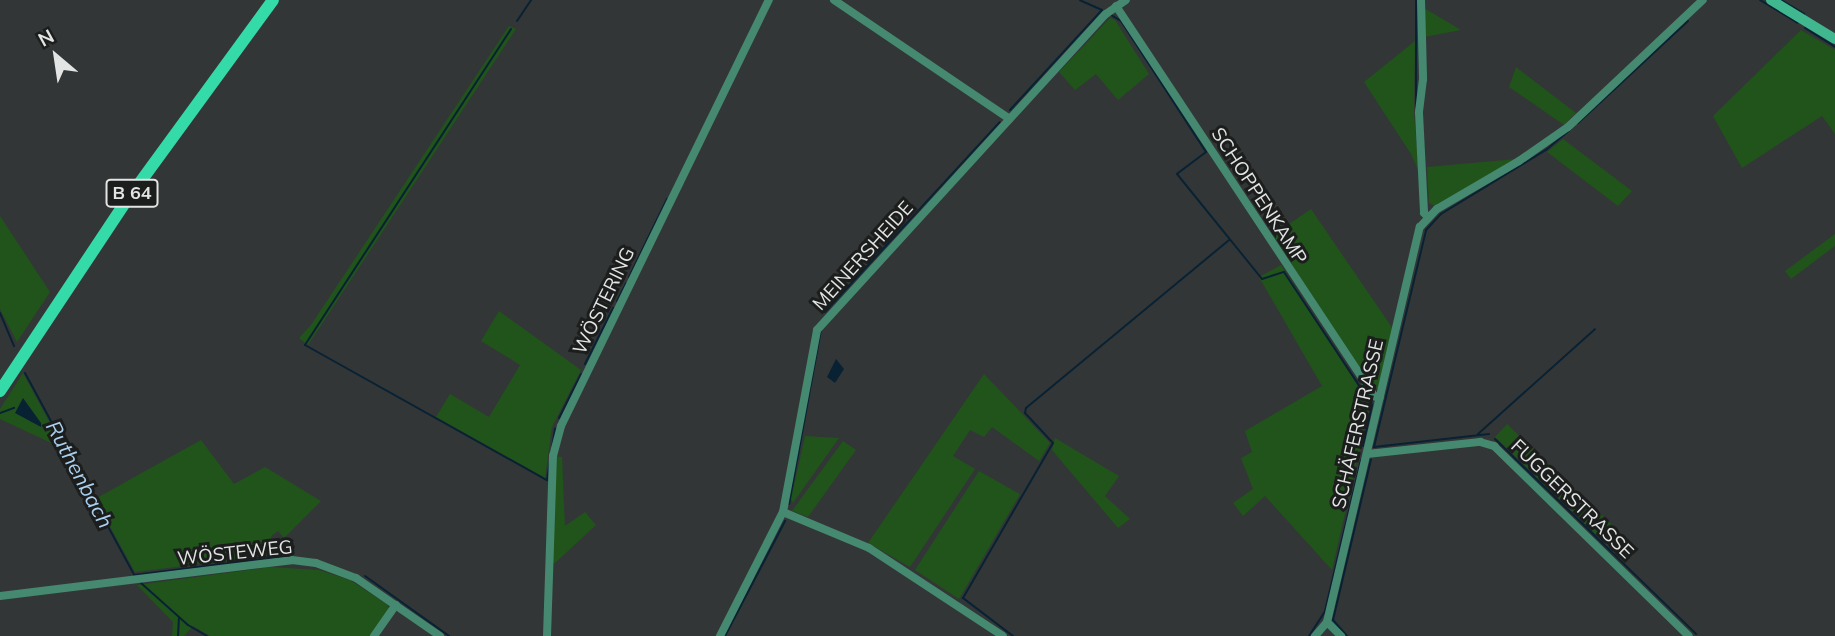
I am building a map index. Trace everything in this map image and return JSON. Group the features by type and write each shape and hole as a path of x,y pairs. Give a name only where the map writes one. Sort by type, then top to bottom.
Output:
{"main road":[{"name":"B 64","path":"0,391 125,203 273,0"},
{"path":"1771,0 1835,39"}],"street":[{"name":"WÖSTERING","path":"547,636 553,456 561,426 769,0"},
{"path":"834,0 1010,119"},
{"name":"MEINERSHEIDE","path":"720,636 783,512 817,330 1010,119 1116,6 1126,0"},
{"path":"1421,0 1423,79 1419,113 1424,213 1428,217 1567,127 1703,0"},
{"name":"SCHOPPENKAMP","path":"1116,6 1374,396 1380,398"},
{"name":"SCHÄFERSTRASSE","path":"1315,636 1327,622 1420,228 1428,217"},
{"name":"FUGGERSTRASSE","path":"1367,454 1480,442 1494,446 1689,636"},
{"path":"783,512 869,548 1003,636"},
{"name":"WÖSTEWEG","path":"0,596 292,560 316,563 352,576 440,636"},
{"path":"374,636 396,605"},
{"path":"1327,622 1341,636"}],"green space":[{"path":"1424,8 1461,30 1424,37"},
{"path":"1110,18 1115,20 1149,74 1118,100 1096,74 1075,90 1059,72"},
{"path":"509,26 516,29 308,345 299,338 311,325"},
{"path":"1801,30 1835,50 1835,134 1822,116 1742,168 1713,116"},
{"path":"1415,41 1414,113 1419,172 1411,154 1364,82"},
{"path":"1516,67 1576,113 1564,125 1509,87"},
{"path":"1563,139 1632,191 1618,206 1547,152"},
{"path":"1517,159 1435,206 1429,203 1427,167"},
{"path":"1311,209 1393,329 1379,388 1372,389 1273,235"},
{"path":"0,216 50,292 17,342 0,309"},
{"path":"1835,234 1835,246 1791,279 1785,271"},
{"path":"1281,265 1370,405 1332,570 1265,496 1243,516 1233,503 1253,489 1241,458 1252,452 1245,431 1322,386 1259,277"},
{"path":"499,311 581,370 552,427 545,478 436,417 450,394 489,417 520,365 481,341"},
{"path":"23,373 64,449 0,419 0,409"},
{"path":"984,374 1050,443 1039,461 992,427 984,437 970,430 953,456 975,469 910,567 868,543"},
{"path":"1507,424 1616,529 1604,542 1495,437"},
{"path":"805,436 839,438 793,503 791,499"},
{"path":"1055,438 1119,476 1105,496 1130,519 1118,528 1052,450"},
{"path":"201,440 234,484 265,467 321,501 284,538 278,531 271,536 273,555 135,572 95,499"},
{"path":"843,441 856,450 808,517 792,511"},
{"path":"555,456 562,457 565,526 585,512 596,525 552,563"},
{"path":"979,471 1020,494 959,599 915,570"},
{"path":"270,567 319,570 350,580 388,605 389,610 370,636 210,636 193,626 184,636 172,636 173,622 137,585"}],"water":[{"path":"836,359 844,369 835,383 827,377"},
{"path":"23,398 41,423 41,427 15,413"}],"waterway":[{"path":"517,21 531,0"},
{"path":"1010,110 1102,10 1080,0"},
{"path":"1416,0 1416,107"},
{"path":"1760,0 1798,23"},
{"path":"1781,0 1804,14"},
{"path":"1111,15 1121,21 1206,152 1177,174 1262,279 1284,272 1372,405 1363,446"},
{"path":"1578,123 1688,21"},
{"path":"1805,28 1835,47"},
{"path":"511,29 305,345 547,480 555,429"},
{"path":"825,312 1000,122"},
{"path":"1489,434 1374,447 1426,230 1441,214 1546,150 1571,129"},
{"path":"629,277 667,199"},
{"path":"1013,636 963,598 1053,443 1025,413 1026,408 1229,240"},
{"path":"617,301 626,283"},
{"path":"585,364 613,308"},
{"name":"Ruthenbach","path":"0,313 14,346"},
{"path":"1478,434 1595,329"},
{"path":"789,504 821,330"},
{"name":"Ruthenbach","path":"25,373 134,575"},
{"path":"559,418 581,374"},
{"path":"0,413 14,408"},
{"path":"1495,439 1696,634"},
{"path":"1347,636 1333,620 1371,459"},
{"path":"1309,636 1325,611 1361,460"},
{"path":"725,636 785,521"},
{"path":"134,575 286,556"},
{"path":"365,576 449,636"},
{"name":"Ruthenbach","path":"141,583 188,625 207,636"},
{"path":"178,636 179,618"}]}
